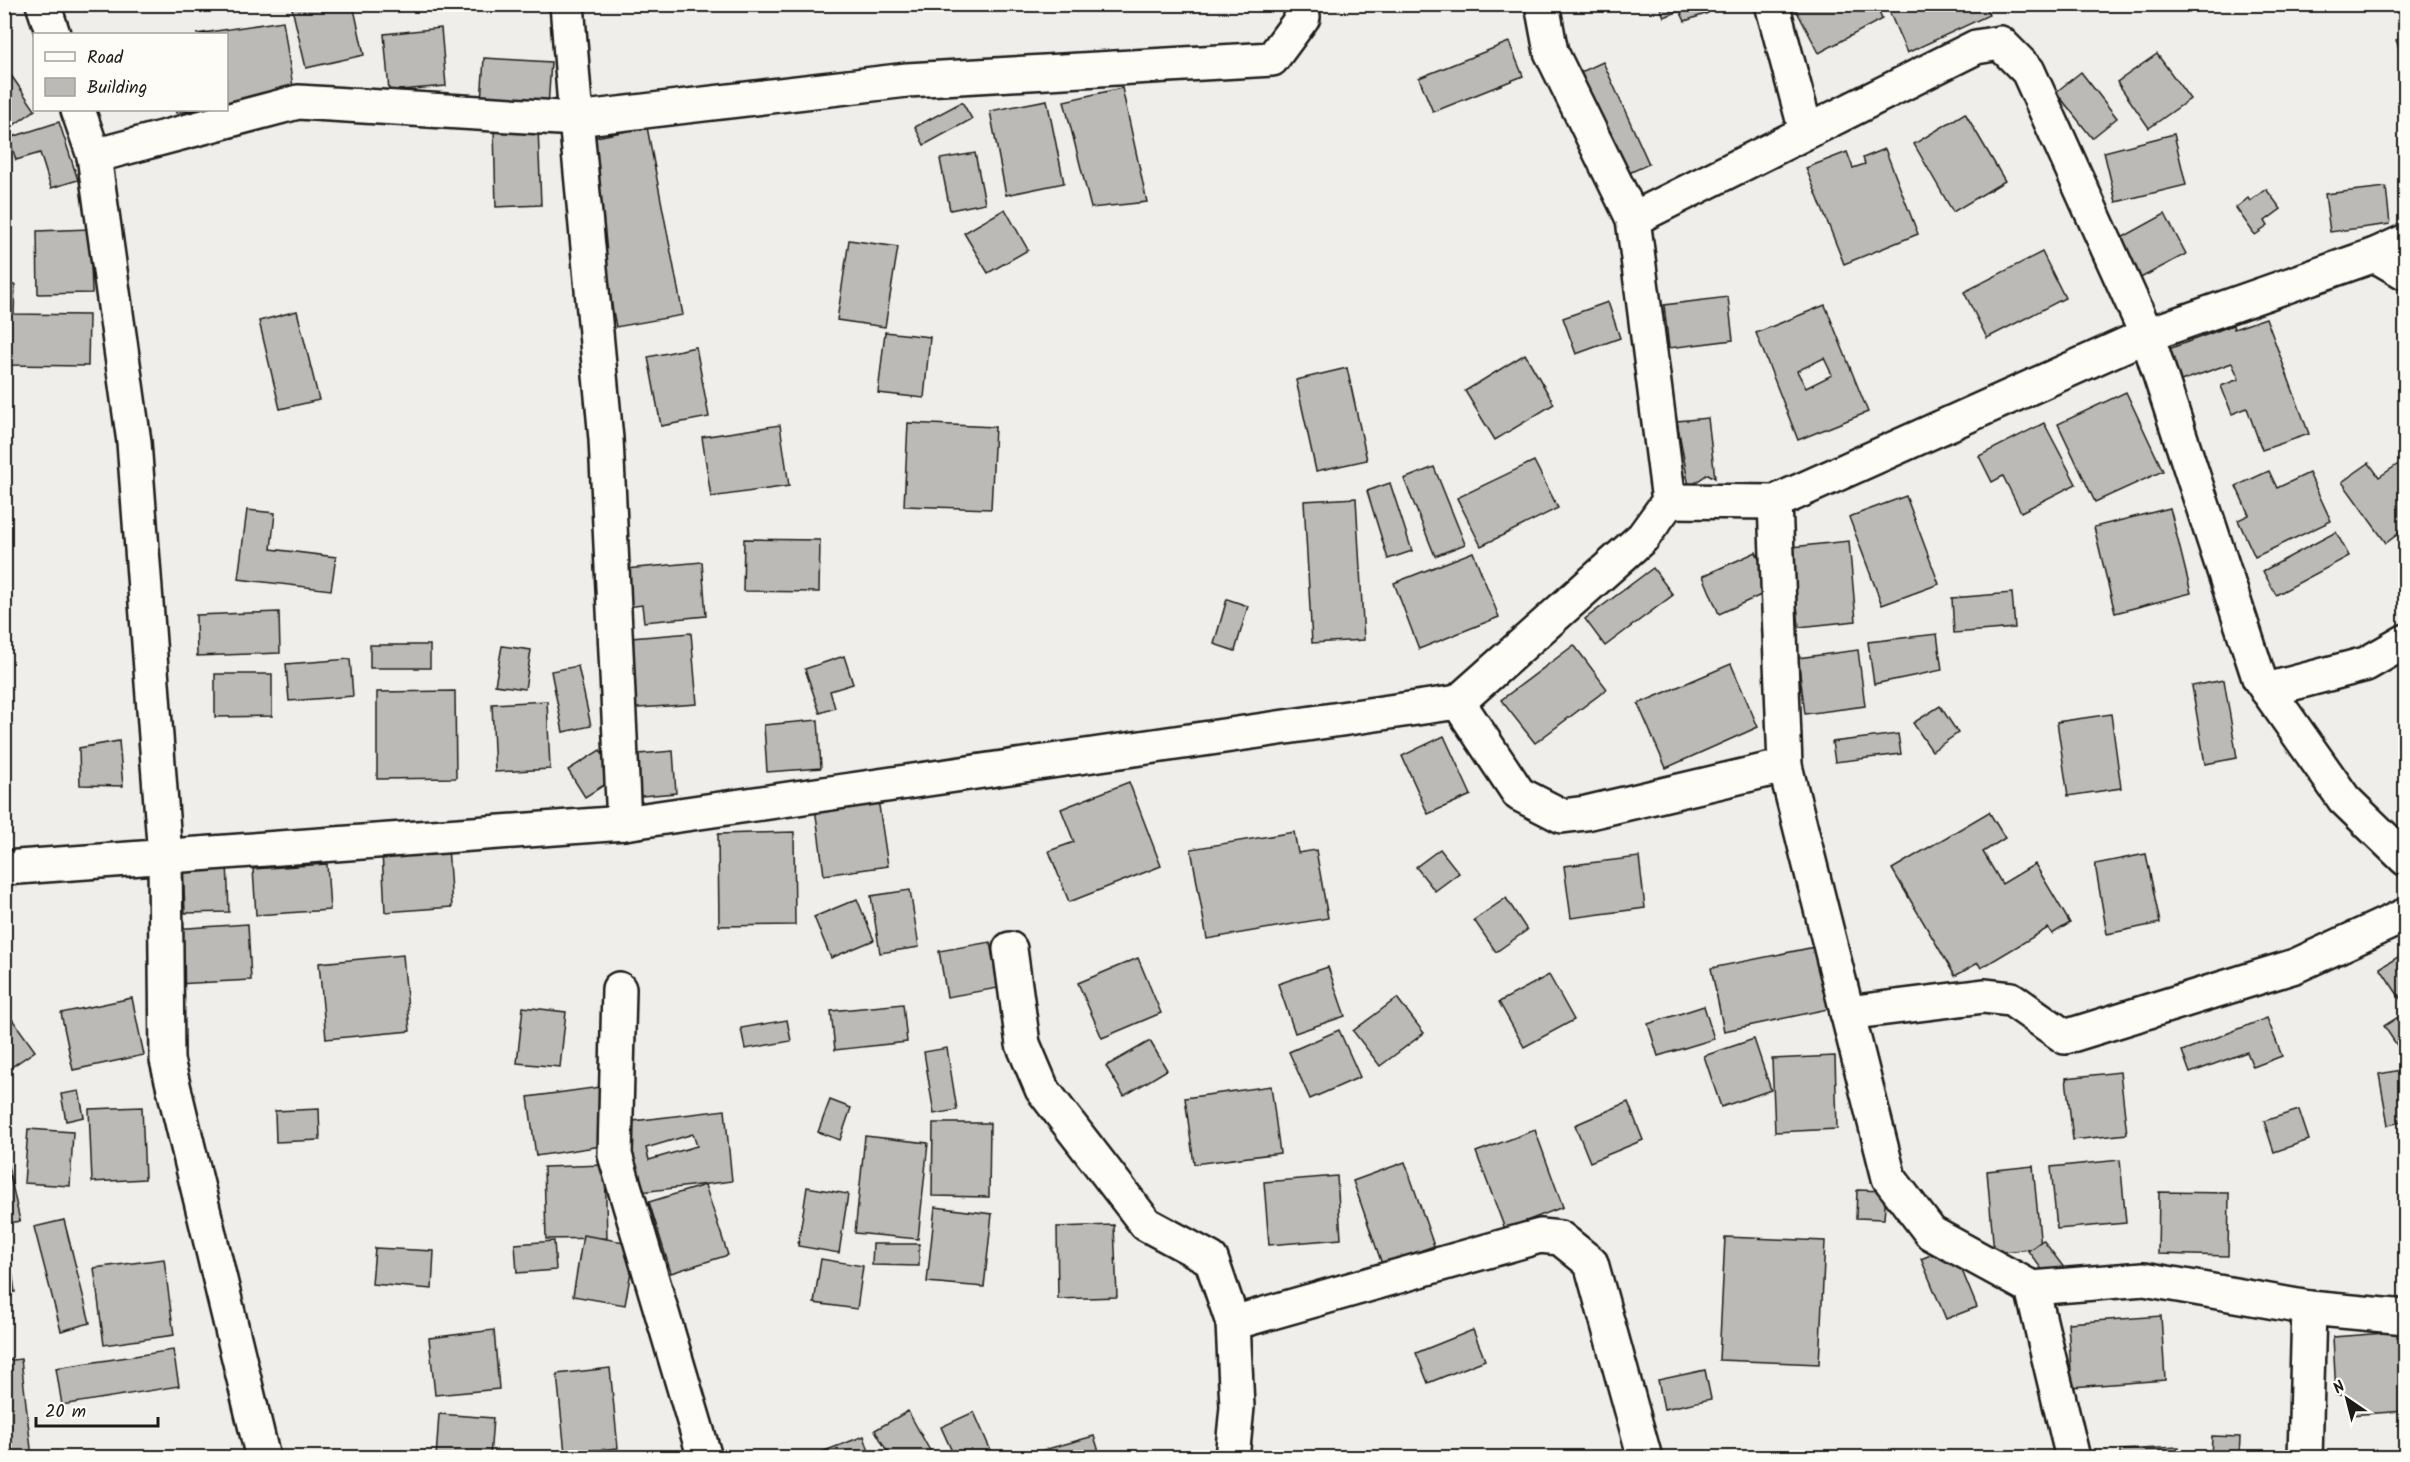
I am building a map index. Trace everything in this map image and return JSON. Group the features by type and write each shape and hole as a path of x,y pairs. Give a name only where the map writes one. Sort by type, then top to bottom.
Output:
{"street":[{"path":"43,4 53,33"},
{"path":"567,4 606,439 624,823"},
{"path":"93,156 298,102 576,119 907,80 1272,59 1303,17 1302,4"},
{"path":"4,868 624,823 1458,702 1643,537 1669,501 1633,219 1551,52 1542,4"},
{"path":"1772,4 1806,131"},
{"path":"1633,219 1976,47 2000,43 2028,72 2147,334 2259,678 2344,799 2406,859"},
{"path":"78,111 93,156 134,442 165,857 167,1060 263,1458"},
{"path":"1669,501 1775,502 2147,334 2375,255 2406,241"},
{"path":"2375,255 2406,273"},
{"path":"1775,502 1785,766 1889,1178 1931,1233 2032,1288 2144,1279 2309,1308 2406,1317"},
{"path":"2267,690 2366,664 2406,640"},
{"path":"1458,702 1519,794 1562,816 1586,813 1785,766"},
{"path":"1847,1013 1984,996 2011,999 2065,1037 2295,966 2406,915"},
{"path":"1010,949 1023,1044 1042,1089 1146,1224 1211,1259 1233,1323 1237,1407 1232,1458"},
{"path":"619,989 615,1155 705,1458"},
{"path":"1233,1323 1540,1236 1560,1238 1591,1263 1645,1458"},
{"path":"2032,1288 2073,1458"},
{"path":"2306,1458 2309,1308"}],"building":[{"path":"291,4 353,4 364,55 306,68"},
{"path":"1659,4 1705,4 1708,13 1685,21 1680,11 1664,17"},
{"path":"1793,4 1875,4 1882,19 1819,53"},
{"path":"1886,4 1984,4 1989,15 1907,53"},
{"path":"283,21 294,94 228,105 228,33 203,33"},
{"path":"441,28 446,86 389,91 384,34"},
{"path":"2406,37 2406,66 2396,40"},
{"path":"1509,42 1523,76 1433,112 1419,78"},
{"path":"2157,54 2190,99 2149,128 2117,82"},
{"path":"484,58 551,62 548,107 481,102"},
{"path":"1603,62 1649,164 1627,174 1581,72"},
{"path":"4,65 34,111 4,132"},
{"path":"2081,72 2117,118 2092,138 2056,92"},
{"path":"1122,88 1147,202 1091,208 1064,101"},
{"path":"1047,100 1064,183 1006,195 990,111"},
{"path":"962,102 972,119 924,145 915,127"},
{"path":"1965,113 2005,181 1953,212 1914,144"},
{"path":"59,122 78,180 51,188 40,153 16,160 9,138"},
{"path":"647,127 683,315 616,327 581,140"},
{"path":"538,128 541,205 496,207 494,130"},
{"path":"2174,134 2186,185 2116,202 2104,152"},
{"path":"1885,149 1918,234 1844,264 1806,168 1847,152 1853,168 1865,164 1863,158"},
{"path":"975,153 985,203 950,210 940,159"},
{"path":"2386,187 2390,224 2330,232 2325,194"},
{"path":"2266,189 2281,209 2265,221 2268,226 2255,235 2236,208 2248,198 2250,201"},
{"path":"1005,209 1028,250 988,273 964,233"},
{"path":"2165,214 2186,254 2135,281 2114,242"},
{"path":"90,229 92,293 38,294 37,231"},
{"path":"849,240 898,247 885,327 837,320"},
{"path":"2042,252 2065,298 1987,338 1964,292"},
{"path":"4,285 15,285 14,314 89,315 88,366 4,365"},
{"path":"1728,297 1733,340 1669,348 1664,305"},
{"path":"1608,302 1620,338 1576,354 1563,318"},
{"path":"1825,305 1868,412 1798,440 1756,333","holes":["1824,358 1832,375 1806,388 1797,371"]},
{"path":"297,311 319,400 280,409 259,321"},
{"path":"2266,318 2309,434 2262,450 2247,408 2232,414 2221,386 2239,379 2232,363 2178,382 2166,350 2233,325 2234,329"},
{"path":"885,332 930,337 924,398 878,393"},
{"path":"696,347 709,417 661,426 648,357"},
{"path":"1525,354 1554,404 1495,440 1465,391"},
{"path":"1347,368 1367,460 1316,471 1296,380"},
{"path":"2126,392 2163,471 2095,502 2058,424"},
{"path":"1708,418 1715,478 1708,474 1689,487 1677,421"},
{"path":"908,423 995,427 991,509 904,506"},
{"path":"2044,423 2076,484 2021,512 2003,476 1992,482 1979,456"},
{"path":"780,425 789,486 711,497 702,437"},
{"path":"2406,459 2406,528 2386,543 2342,482 2369,463 2379,477"},
{"path":"1534,461 1558,508 1481,546 1457,498"},
{"path":"1434,467 1465,544 1435,556 1404,479"},
{"path":"2269,471 2277,488 2309,473 2331,521 2255,557 2238,520 2249,515 2236,486"},
{"path":"1390,483 1412,551 1388,559 1367,491"},
{"path":"1906,496 1939,584 1882,605 1849,517"},
{"path":"1356,498 1364,640 1312,643 1304,501"},
{"path":"2170,508 2191,593 2115,613 2094,527"},
{"path":"247,510 275,513 271,549 336,557 331,590 238,579"},
{"path":"2336,532 2349,556 2276,595 2263,571"},
{"path":"744,539 820,540 819,592 743,591"},
{"path":"1849,541 1856,621 1799,627 1792,547"},
{"path":"1473,552 1499,617 1419,649 1394,583"},
{"path":"1756,552 1772,590 1719,614 1703,576"},
{"path":"702,562 706,616 644,622 642,605 628,607 625,569"},
{"path":"1653,568 1673,595 1605,646 1585,619"},
{"path":"2012,593 2015,628 1954,633 1952,598"},
{"path":"1227,599 1248,606 1235,651 1214,644"},
{"path":"279,612 280,653 197,656 196,615"},
{"path":"691,633 697,704 624,709 619,639"},
{"path":"1937,634 1942,670 1874,684 1868,642"},
{"path":"370,645 430,645 430,668 370,668"},
{"path":"1574,645 1607,689 1535,743 1501,700"},
{"path":"502,646 531,650 525,689 495,685"},
{"path":"1858,650 1865,706 1805,714 1798,658"},
{"path":"844,656 853,684 830,691 835,708 820,713 805,669"},
{"path":"350,659 353,696 289,701 286,664"},
{"path":"1731,664 1758,727 1666,768 1638,704"},
{"path":"578,666 591,726 563,732 551,671"},
{"path":"215,674 272,674 272,716 215,717"},
{"path":"2224,680 2237,758 2205,764 2192,686"},
{"path":"455,691 456,778 377,779 377,692"},
{"path":"547,701 550,769 495,772 492,704"},
{"path":"1940,706 1958,733 1932,751 1913,723"},
{"path":"2111,714 2121,788 2068,796 2057,722"},
{"path":"818,720 821,768 767,772 764,725"},
{"path":"1898,734 1901,754 1835,762 1832,742"},
{"path":"1444,736 1471,795 1428,814 1402,756"},
{"path":"119,741 123,786 80,785 79,748"},
{"path":"600,750 617,777 585,797 568,770"},
{"path":"673,751 676,793 630,797 627,755"},
{"path":"1129,782 1161,866 1069,902 1049,851 1074,842 1061,809"},
{"path":"878,799 888,866 824,875 815,808"},
{"path":"1989,812 2005,838 1983,852 2002,884 2035,864 2070,923 2052,934 2048,928 1981,968 1978,963 1955,976 1892,869"},
{"path":"794,832 795,925 719,926 718,834"},
{"path":"1294,832 1298,853 1316,850 1328,918 1207,939 1191,849"},
{"path":"448,846 452,907 385,912 382,851"},
{"path":"1440,849 1459,873 1435,891 1416,867"},
{"path":"2146,854 2160,923 2107,934 2095,864"},
{"path":"1639,857 1645,908 1571,918 1564,866"},
{"path":"227,861 229,912 185,913 183,863"},
{"path":"327,864 330,910 256,915 253,869"},
{"path":"910,890 919,947 880,953 871,896"},
{"path":"1506,898 1527,930 1496,952 1474,920"},
{"path":"857,899 874,940 831,958 814,917"},
{"path":"248,924 251,980 176,984 173,929"},
{"path":"990,942 998,988 947,997 939,951"},
{"path":"1815,947 1828,1009 1724,1031 1711,968"},
{"path":"2406,952 2406,1007 2380,968"},
{"path":"403,955 410,1031 326,1039 319,963"},
{"path":"1138,958 1161,1013 1102,1038 1078,983"},
{"path":"1328,967 1345,1016 1295,1033 1278,984"},
{"path":"1549,975 1574,1020 1524,1047 1499,1002"},
{"path":"132,998 144,1055 73,1070 61,1013"},
{"path":"1397,998 1424,1033 1380,1066 1353,1031"},
{"path":"903,1004 907,1042 835,1050 831,1011"},
{"path":"1704,1006 1714,1039 1658,1056 1648,1024"},
{"path":"523,1007 566,1012 560,1067 517,1063"},
{"path":"4,1008 35,1051 4,1072"},
{"path":"2406,1012 2406,1059 2384,1026"},
{"path":"2267,1018 2282,1056 2253,1067 2247,1052 2190,1073 2182,1051"},
{"path":"787,1020 791,1041 745,1049 741,1028"},
{"path":"1339,1030 1360,1077 1310,1099 1289,1052"},
{"path":"1754,1039 1771,1090 1721,1107 1704,1056"},
{"path":"1150,1041 1167,1070 1124,1096 1106,1066"},
{"path":"947,1048 957,1110 934,1114 924,1052"},
{"path":"1835,1056 1837,1129 1775,1132 1772,1059"},
{"path":"2406,1069 2406,1121 2388,1125 2379,1074"},
{"path":"2120,1072 2127,1134 2073,1140 2066,1078"},
{"path":"1271,1086 1280,1153 1194,1164 1185,1098"},
{"path":"600,1087 608,1145 536,1156 528,1097"},
{"path":"79,1091 84,1117 66,1121 61,1094"},
{"path":"830,1100 851,1108 840,1140 818,1132"},
{"path":"1628,1102 1643,1140 1590,1162 1575,1125"},
{"path":"142,1107 145,1179 92,1182 89,1109"},
{"path":"319,1109 320,1140 276,1142 275,1111"},
{"path":"725,1110 732,1181 633,1193 625,1122","holes":["693,1134 697,1146 649,1160 646,1148"]},
{"path":"2299,1110 2309,1140 2274,1152 2264,1121"},
{"path":"933,1123 990,1123 989,1197 932,1196"},
{"path":"28,1129 73,1132 70,1186 24,1183"},
{"path":"1535,1130 1563,1207 1505,1229 1476,1152"},
{"path":"865,1136 928,1143 918,1239 855,1233"},
{"path":"4,1153 20,1221 4,1224"},
{"path":"2120,1160 2126,1223 2057,1229 2051,1167"},
{"path":"1405,1162 1434,1246 1382,1264 1353,1181"},
{"path":"605,1165 607,1238 546,1239 544,1167"},
{"path":"2033,1166 2041,1248 1994,1253 1987,1171"},
{"path":"1337,1176 1341,1239 1269,1245 1264,1182"},
{"path":"705,1185 728,1255 671,1273 649,1202"},
{"path":"807,1187 848,1194 839,1253 798,1246"},
{"path":"1857,1190 1886,1191 1884,1219 1856,1218"},
{"path":"2159,1192 2229,1193 2228,1256 2158,1254"},
{"path":"935,1207 992,1214 984,1287 927,1282"},
{"path":"64,1220 90,1323 61,1331 34,1227"},
{"path":"1114,1225 1117,1297 1058,1299 1057,1227"},
{"path":"583,1235 636,1244 625,1305 573,1296"},
{"path":"1725,1237 1825,1241 1819,1364 1719,1360"},
{"path":"2043,1240 2065,1269 2050,1280 2028,1251"},
{"path":"554,1241 556,1270 517,1273 515,1244"},
{"path":"873,1244 919,1244 919,1266 872,1265"},
{"path":"1952,1246 1977,1307 1946,1319 1921,1259"},
{"path":"375,1248 434,1251 432,1289 372,1284"},
{"path":"9,1250 15,1292 4,1293 4,1251"},
{"path":"164,1259 174,1335 104,1345 94,1268"},
{"path":"821,1259 863,1266 857,1309 814,1303"},
{"path":"2161,1316 2165,1380 2072,1387 2068,1323"},
{"path":"494,1330 499,1389 435,1395 429,1338"},
{"path":"1473,1330 1485,1360 1428,1383 1416,1353"},
{"path":"2398,1332 2397,1338 2406,1337 2406,1411 2349,1415 2347,1395 2336,1395 2333,1337"},
{"path":"173,1350 179,1386 62,1405 56,1368"},
{"path":"21,1359 32,1458 4,1458 4,1361"},
{"path":"610,1368 618,1448 565,1453 557,1374"},
{"path":"1705,1370 1711,1399 1664,1409 1658,1380"},
{"path":"908,1411 934,1458 891,1458 875,1430"},
{"path":"974,1412 994,1458 955,1458 941,1427"},
{"path":"439,1414 493,1418 490,1458 436,1458"},
{"path":"864,1436 871,1458 806,1458"},
{"path":"1094,1436 1101,1458 1035,1458 1033,1453"},
{"path":"2212,1436 2240,1437 2239,1458 2211,1458"},
{"path":"2179,1447 2179,1458 2120,1458 2120,1450"},
{"path":"1921,1454 1921,1458 1892,1458"}]}
